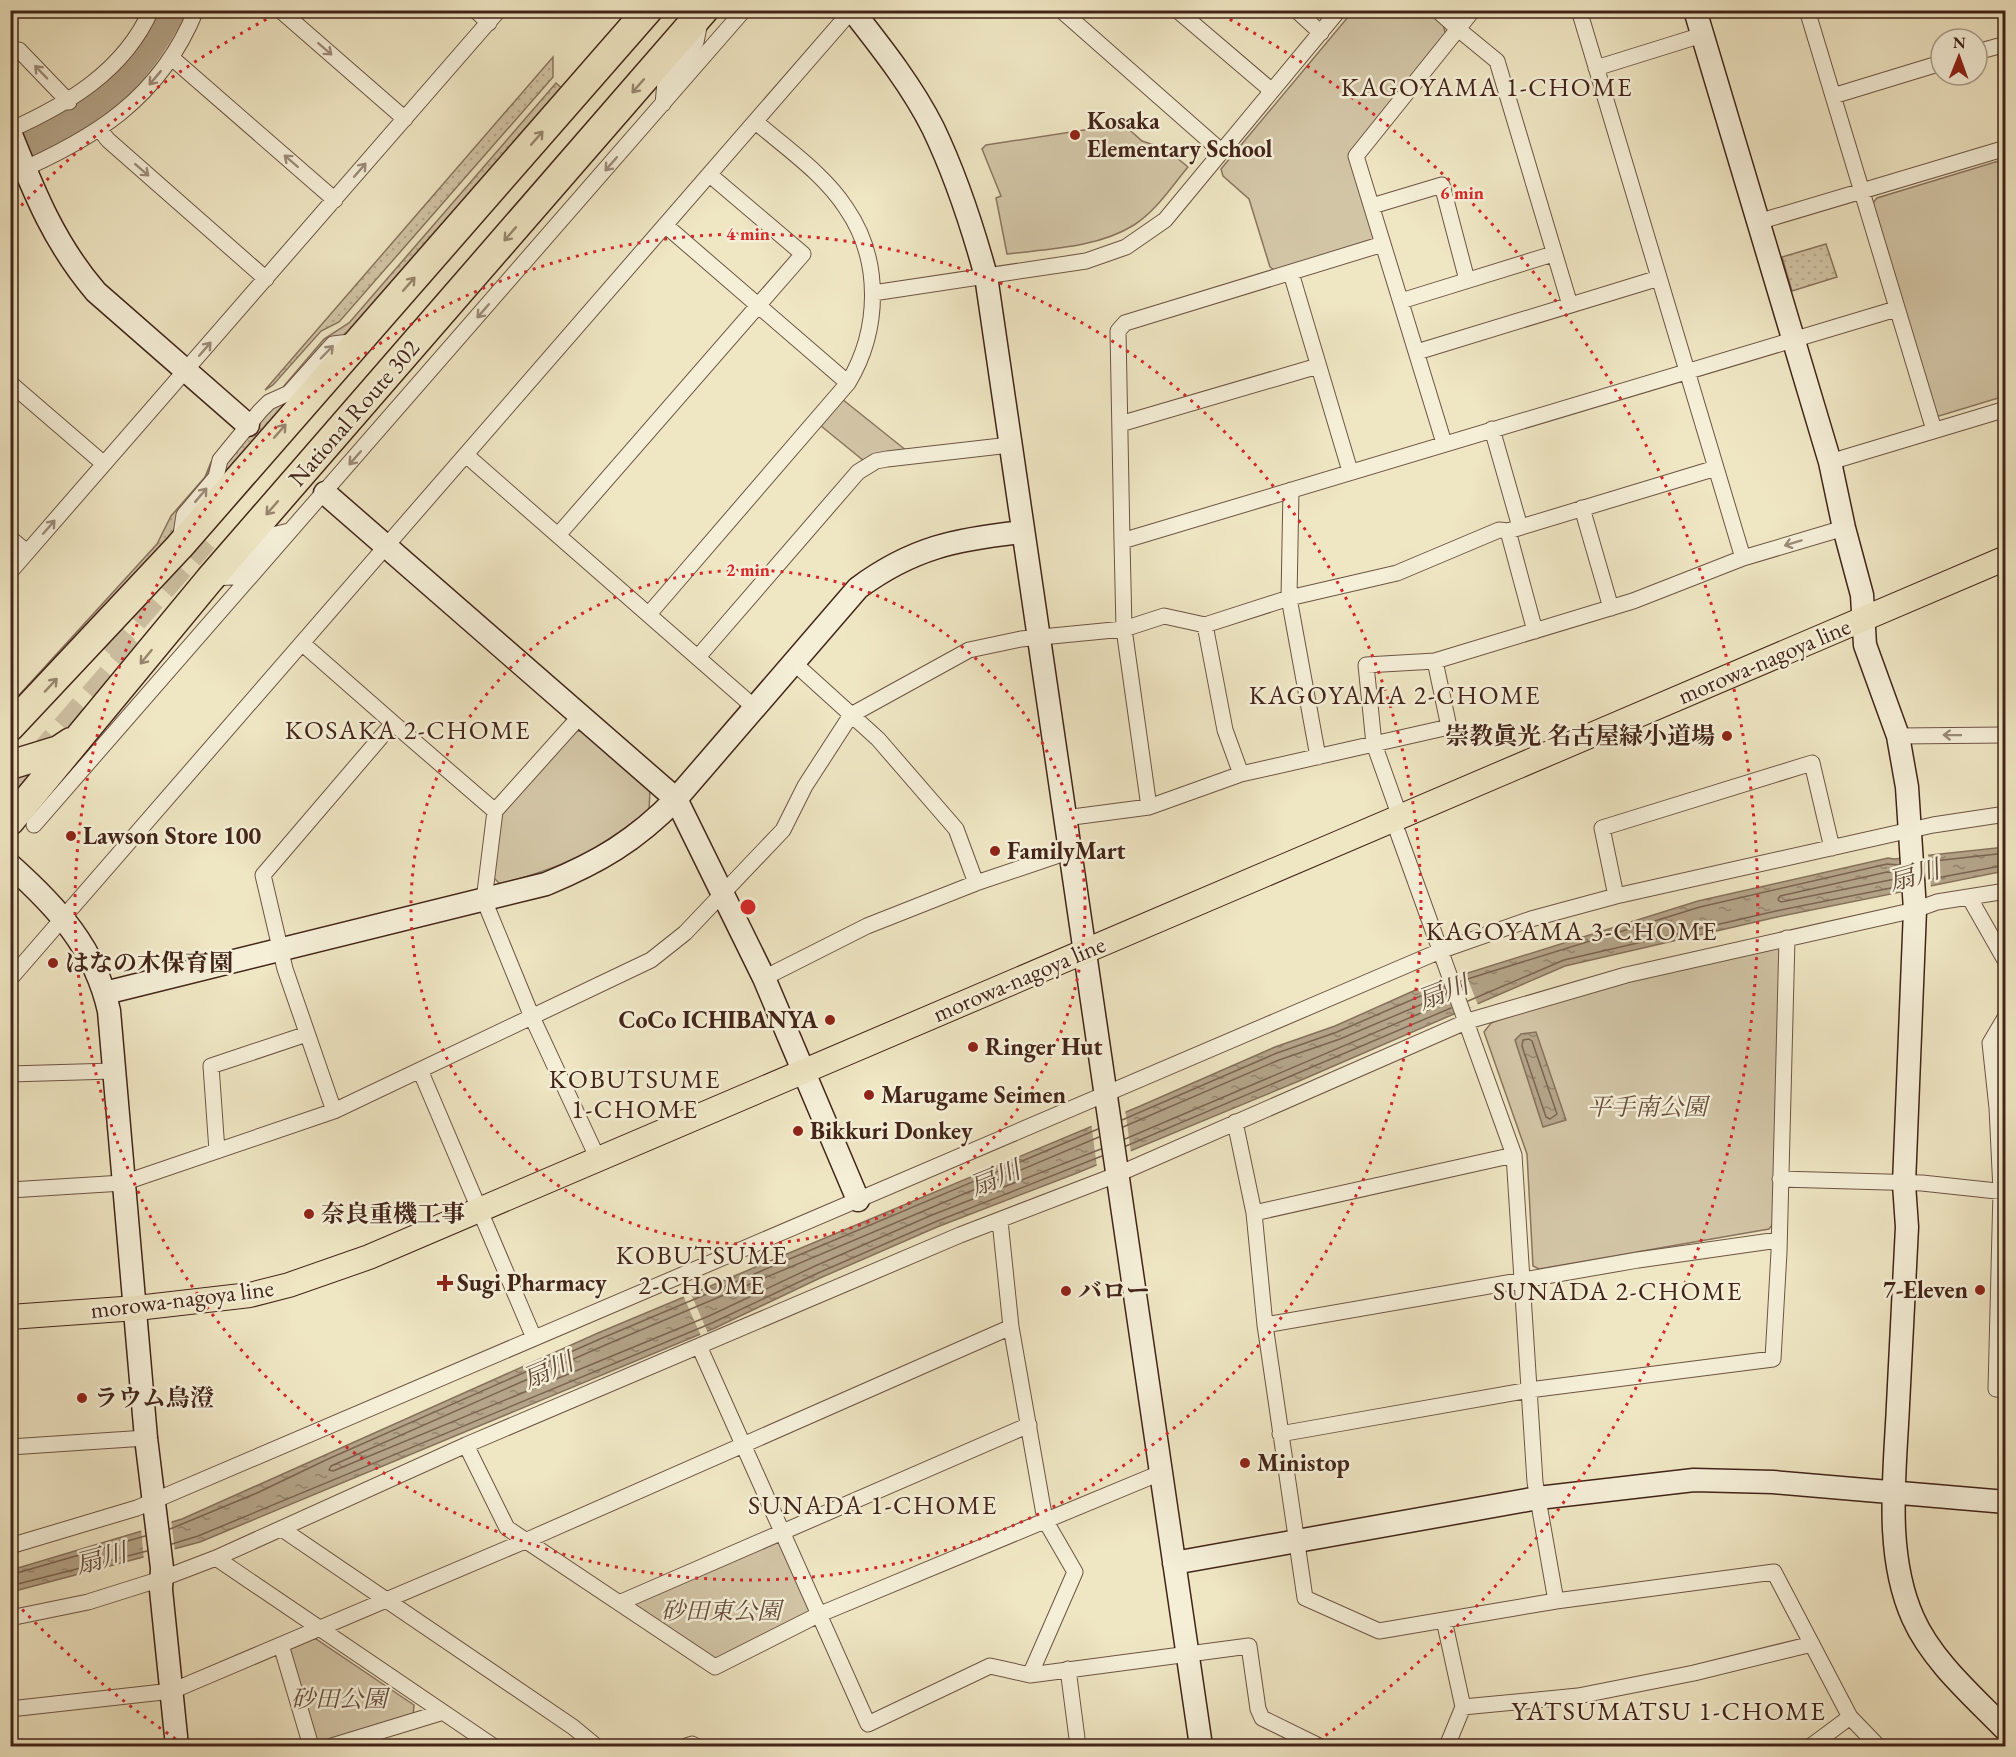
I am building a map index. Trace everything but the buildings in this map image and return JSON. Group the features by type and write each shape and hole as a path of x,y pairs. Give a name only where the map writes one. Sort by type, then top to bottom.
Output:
{"highway":[{"name":"National Route 302","path":"10,727 179,547 648,10"},
{"name":"National Route 302","path":"22,823 80,736 210,579 702,12"},
{"path":"10,765 59,750 80,736"}],"main road":[{"name":"morowa-nagoya line","path":"1865,626 2006,558"},
{"name":"morowa-nagoya line","path":"482,1215 1865,626 2006,572"},
{"name":"morowa-nagoya line","path":"10,1317 209,1314 293,1297 391,1263 482,1215 598,1159 806,1078"},
{"name":"morowa-nagoya line","path":"10,1332 137,1315"}],"street":[{"path":"15,150 108,70 141,29 151,10"},
{"path":"15,150 100,130 133,102 172,58 196,10"},
{"path":"280,10 405,119"},
{"path":"475,10 489,22"},
{"path":"10,572 499,10"},
{"path":"22,823 325,493 744,10"},
{"path":"1061,10 1078,16 1221,151"},
{"path":"1177,10 1272,91"},
{"path":"1296,10 1321,33"},
{"path":"873,293 1086,261 1126,247 1165,220 1339,10"},
{"path":"1437,10 1497,61 1570,305"},
{"path":"1444,443 1356,156 1473,10"},
{"path":"1579,10 1743,558"},
{"path":"1695,10 1830,462 1844,528 1863,595 1865,645 1898,736 1907,788 1915,899 1904,1184 1907,1227 1894,1492 1896,1556 1902,1589 1913,1619 1931,1648 1955,1677 2006,1730"},
{"path":"1808,10 1934,430"},
{"path":"10,979 852,11 914,97 932,127 962,193 986,276 1201,1746"},
{"path":"663,104 666,82 696,42 702,12"},
{"path":"1596,68 1702,35"},
{"path":"1989,49 2006,44"},
{"path":"10,51 20,50 69,102"},
{"path":"172,58 335,200"},
{"path":"1833,96 1929,67"},
{"path":"649,614 848,383 865,345 873,293 870,267 861,235 846,207 818,176 756,122"},
{"path":"100,130 108,140 266,279"},
{"path":"1758,222 2006,148"},
{"path":"15,150 55,236 82,276 96,292 185,372 248,425"},
{"path":"559,534 803,254 710,175"},
{"path":"1372,206 1442,185 1467,280"},
{"path":"666,225 848,383"},
{"path":"1149,807 1124,629 1118,331 1125,323 1383,244"},
{"path":"1401,301 1553,254"},
{"path":"1291,273 1350,471"},
{"path":"1417,352 1659,278"},
{"path":"1122,541 1896,309"},
{"path":"179,547 184,515 216,477 220,460 248,425 269,402 289,393 333,344 360,340"},
{"path":"1120,424 1318,366"},
{"path":"10,383 104,464"},
{"path":"1830,462 2006,410"},
{"path":"1492,429 1535,631"},
{"path":"698,657 858,472 876,461 887,459 1011,445"},
{"path":"466,455 754,707"},
{"path":"10,1190 123,1183 334,1111 651,960 685,933 783,830 805,786 851,715 969,650 1038,638 1124,629 1164,616 1205,625 1289,598 1397,573 1499,530 1514,529 1716,468"},
{"path":"1291,490 1289,598 1318,757"},
{"path":"325,493 676,799 764,978 858,1200"},
{"path":"1582,508 1611,608"},
{"path":"1556,1601 1538,1498 1514,1155 1466,1016 1440,951 1374,744 1366,666 1435,661 1611,608 1743,558 1844,528"},
{"path":"210,579 232,577 268,536 289,531"},
{"path":"105,993 546,884 586,868 634,838 676,799 858,588 894,562 945,544 1023,532"},
{"path":"10,538 27,552"},
{"path":"1205,625 1225,730 1241,774"},
{"path":"303,644 495,811"},
{"path":"1065,818 1149,807 1241,774 1449,727 1435,661"},
{"path":"793,662 878,739 956,829 976,883"},
{"path":"581,715 495,811 484,900 532,1017 598,1159"},
{"path":"334,1111 279,950 262,874 393,723"},
{"path":"1898,736 2006,735"},
{"path":"1616,896 1602,828 1812,763 1832,848"},
{"path":"10,1545 137,1508 154,1507 534,1338 858,1200 1106,1103 1440,951 1531,919 1616,896 1832,848 1912,838 2006,814"},
{"path":"764,978 867,926 976,883 1071,850"},
{"path":"10,865 64,917 89,956 105,993 177,1746"},
{"path":"10,1618 87,1602 162,1574 216,1558 466,1444 960,1235 1000,1221 1115,1168 1235,1122 1466,1016 1626,975 1787,938 1915,899 1937,902 2006,891"},
{"path":"1969,897 2006,962"},
{"path":"1280,1434 1529,1390 1773,1359 1787,938"},
{"path":"2006,1016 1990,1043 2001,1108 2003,1191 2002,1290 1996,1389 2006,1390"},
{"path":"217,1150 211,1066 307,1034"},
{"path":"420,1070 534,1338"},
{"path":"10,1074 113,1071"},
{"path":"1235,1122 1254,1213 1265,1324 1305,1598 1379,1631 1556,1601 1774,1572 1850,1717 1878,1746"},
{"path":"1254,1213 1514,1155"},
{"path":"1780,1179 2003,1191"},
{"path":"1000,1221 1011,1327 1045,1520 1075,1572 1030,1675"},
{"path":"1265,1324 1638,1260 1778,1240"},
{"path":"10,1708 172,1691 525,1541 1011,1327"},
{"path":"699,1346 868,1724 990,1666 1030,1675 1249,1646 1258,1709 1262,1718 1319,1746"},
{"path":"619,1603 1029,1425"},
{"path":"10,1447 146,1438"},
{"path":"466,1444 507,1528 715,1667 818,1615 1160,1473"},
{"path":"1174,1563 1538,1498 1694,1480 1773,1482 2006,1502"},
{"path":"282,1529 383,1600 573,1727 596,1746"},
{"path":"216,1558 440,1713 493,1746"},
{"path":"1444,1620 1463,1707 1447,1746"},
{"path":"1463,1707 1578,1696 1694,1673 1812,1644"},
{"path":"280,1645 311,1746"},
{"path":"1068,1669 1078,1746"},
{"path":"332,1746 440,1713"},
{"path":"1811,1746 1850,1717"},
{"path":"686,1746 692,1744 696,1746"}],"green space":[{"path":"1353,11 1427,11 1443,24 1446,36 1350,154 1375,234 1371,243 1277,272 1270,267 1249,199 1223,176 1221,169"},
{"path":"553,57 553,77 339,322 321,331 273,385 265,390"},
{"path":"556,83 566,92 357,330 336,338 288,389 278,393 324,339 349,323"},
{"path":"1123,124 1142,141 1166,149 1188,167 1157,206 1134,225 1104,239 1055,249 1007,254 996,198 1001,196 982,149 986,145"},
{"path":"2005,159 2005,396 1939,416 1934,414 1872,204 1877,198"},
{"path":"1826,244 1837,277 1792,291 1782,257"},
{"path":"332,352 189,514 221,466 272,405"},
{"path":"842,399 907,451 864,461 821,426"},
{"path":"218,452 174,539 11,716 10,705 157,544 171,516 205,477"},
{"path":"574,731 582,731 650,790 649,810 612,837 579,856 543,871 500,884 493,877 501,813"},
{"name":"平手南公園","path":"1779,946 1782,950 1773,1224 1769,1229 1539,1269 1533,1266 1527,1154 1484,1032 1491,1023 1554,998"},
{"name":"砂田東公園","path":"782,1531 818,1615 715,1667 619,1603"},
{"name":"砂田公園","path":"310,1639 316,1639 414,1705 413,1716 319,1744 313,1742 287,1654 290,1648"}],"water":[{"name":"扇川","path":"2005,847 2005,871 1777,917 1565,966 1299,1081 1077,1173 937,1227 820,1278 715,1328 200,1542 11,1592 11,1570 182,1519 598,1333 1138,1107 1275,1047 1335,1026 1420,988 1698,901 1888,858"},
{"path":"1536,1032 1566,1120 1543,1127 1515,1040 1521,1034"}],"pier":[{"path":"1928,853 1931,888 1902,894 1900,856"},
{"path":"1464,970 1478,1005 1455,1013 1442,977"},
{"path":"1125,1109 1131,1153 1097,1167 1091,1122"},
{"path":"690,1292 708,1333 701,1336 683,1295"},
{"path":"171,1519 175,1552 144,1561 141,1528"}],"waterway":[{"path":"10,152 64,127 106,98 142,61 173,10"}],"tunnel":[{"path":"106,651 204,539"},
{"path":"10,792 145,637"}],"place":[{"name":"Kosaka Elementary School","path":"1075,135"},
{"name":"崇教眞光 名古屋緑小道場","path":"1727,736"},
{"name":"Lawson Store 100","path":"71,836"},
{"name":"FamilyMart","path":"995,851"},
{"name":"はなの木保育園","path":"53,963"},
{"name":"CoCo ICHIBANYA","path":"830,1020"},
{"name":"Ringer Hut","path":"973,1047"},
{"name":"Marugame Seimen","path":"869,1095"},
{"name":"Bikkuri Donkey","path":"798,1131"},
{"name":"奈良重機工事","path":"309,1214"},
{"name":"Sugi Pharmacy","path":"445,1283"},
{"name":"7-Eleven","path":"1980,1290"},
{"name":"バロー","path":"1066,1291"},
{"name":"ラウム鳥澄","path":"82,1398"},
{"name":"Ministop","path":"1245,1463"}],"district":[{"name":"KAGOYAMA 1-CHOME","path":"1487,87"},
{"name":"KAGOYAMA 2-CHOME","path":"1395,695"},
{"name":"KOSAKA 2-CHOME","path":"408,730"},
{"name":"KAGOYAMA 3-CHOME","path":"1572,931"},
{"name":"KOBUTSUME 1-CHOME","path":"635,1094"},
{"name":"KOBUTSUME 2-CHOME","path":"702,1270"},
{"name":"SUNADA 2-CHOME","path":"1618,1291"},
{"name":"SUNADA 1-CHOME","path":"873,1505"},
{"name":"YATSUMATSU 1-CHOME","path":"1669,1711"}]}
